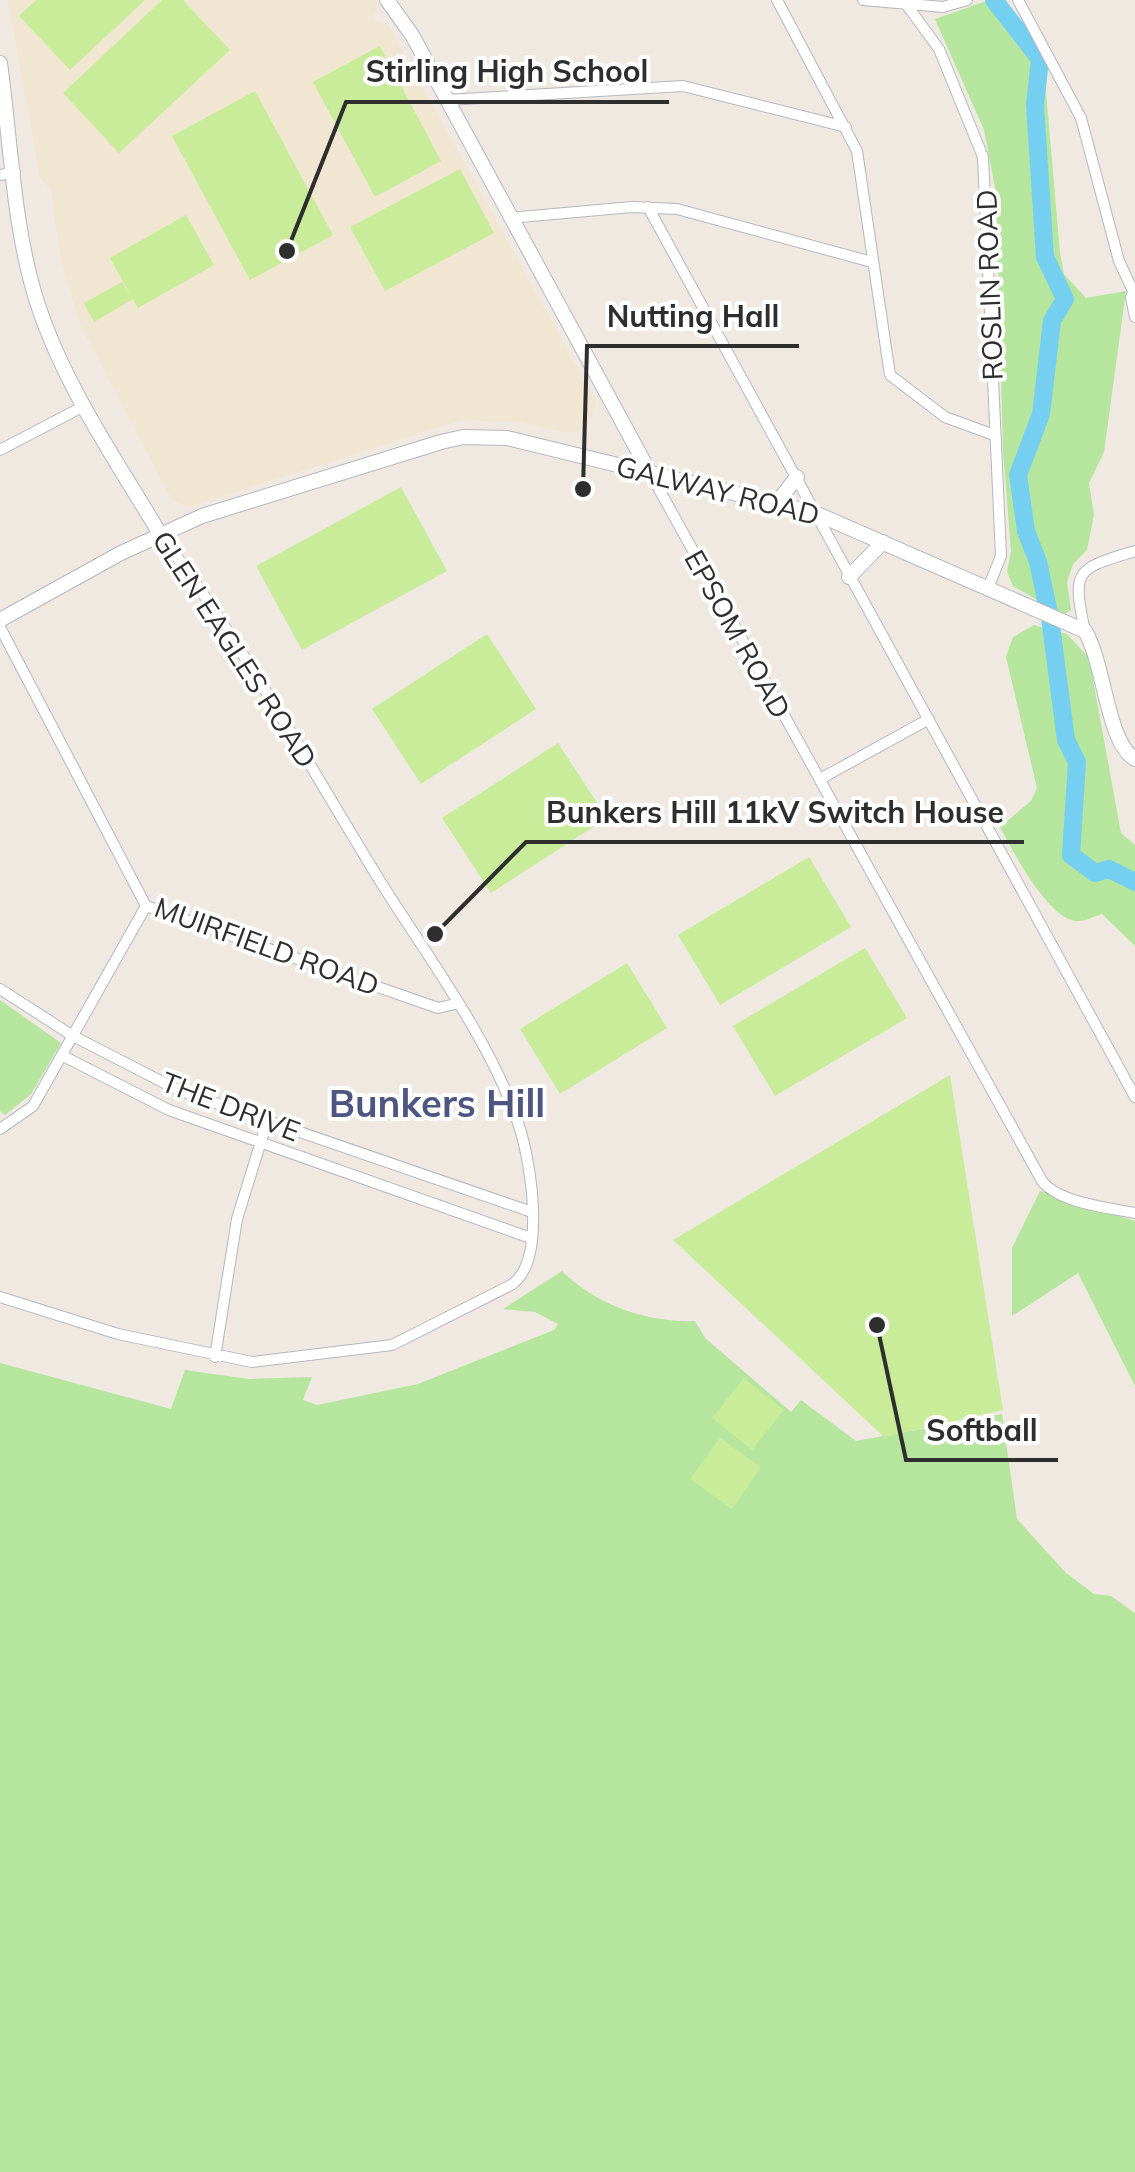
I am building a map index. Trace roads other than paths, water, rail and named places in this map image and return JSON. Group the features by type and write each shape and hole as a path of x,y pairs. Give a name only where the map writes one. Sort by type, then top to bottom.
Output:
{"street":[{"name":"EPSOM ROAD","path":"387,0 448,100 625,431 1042,1181 1047,1188 1087,1202 1135,1213"},
{"path":"778,0 857,150 890,374 945,417 994,435"},
{"path":"863,0 944,7 966,0"},
{"path":"1018,0 1081,118 1119,261 1134,290 1135,317"},
{"name":"ROSLIN ROAD","path":"904,2 939,49 983,158 1001,556 988,588"},
{"name":"GLEN EAGLES ROAD","path":"0,63 8,174 36,300 84,406 160,534 252,665 502,1083 528,1163 531,1238"},
{"path":"448,100 672,86 846,127"},
{"path":"508,218 648,207 701,214 872,262"},
{"path":"648,207 1135,1096"},
{"path":"0,450 84,406"},
{"path":"608,462 623,442 625,431"},
{"name":"GALWAY ROAD","path":"0,623 160,534 202,516 463,437 507,438 815,513 1086,631"},
{"path":"776,504 797,477"},
{"path":"849,576 882,542"},
{"path":"1135,551 1092,564 1080,573 1077,581 1086,631 1102,664 1116,739 1135,759"},
{"name":"MUIRFIELD ROAD","path":"0,623 146,906 438,1008 455,1004"},
{"path":"820,778 928,720"},
{"path":"0,1129 33,1106 146,906"},
{"name":"THE DRIVE","path":"0,989 73,1036 178,1090 532,1212"},
{"name":"THE DRIVE","path":"62,1056 168,1110 531,1238"},
{"path":"215,1357 237,1219 268,1122"},
{"path":"0,1296 118,1334 252,1362 392,1346 520,1278 531,1238"}],"waterway":[{"path":"994,0 1040,59 1035,105 1045,257 1065,299 1052,321 1041,414 1018,475 1026,531 1038,562 1050,618 1066,740 1077,762 1071,855 1095,873 1109,869 1135,882"}],"place":[{"name":"Stirling High School","path":"287,251"},
{"name":"Nutting Hall","path":"583,489"},
{"name":"Bunkers Hill 11kV Switch House","path":"435,934"},
{"name":"Softball","path":"877,1325"}],"district":[{"name":"Bunkers Hill","path":"437,1103"}]}
